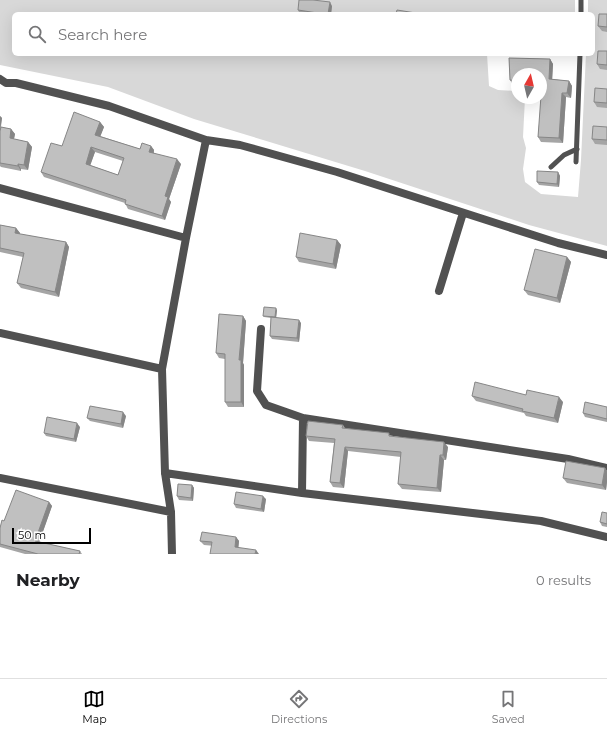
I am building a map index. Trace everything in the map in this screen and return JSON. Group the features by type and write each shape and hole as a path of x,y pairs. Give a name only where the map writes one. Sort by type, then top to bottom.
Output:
{"street":[{"path":"0,79 6,83 16,83 109,106 206,140 240,145 337,172 558,243 607,255"},
{"path":"172,554 171,512 165,473 162,370 186,238 206,140"},
{"path":"0,188 186,238"},
{"path":"439,290 463,213"},
{"path":"261,329 257,391 266,405 303,418 531,453 607,468"},
{"path":"0,333 162,370"},
{"path":"302,493 303,418"},
{"path":"165,473 302,493 541,521 607,537"},
{"path":"0,478 171,512"}],"lane":[{"path":"581,0 581,12"},
{"path":"576,162 580,56"},
{"path":"551,167 564,155 577,149"}],"shaded area":[{"path":"0,0 575,0 575,12 12,12 12,56 487,56 489,86 498,90 511,91 511,104 525,104 523,137 526,148 523,169 525,182 541,194 578,197 586,56 595,56 595,12 588,12 588,0 607,0 607,246 529,225 365,171 194,119 108,87 0,65"}],"building":[{"path":"299,0 330,2 328,12 298,10"},
{"path":"397,10 410,12 396,12"},
{"path":"599,14 607,14 607,27 598,26"},
{"path":"598,51 607,51 607,65 597,64"},
{"path":"509,58 550,59 549,79 569,81 567,93 562,93 559,138 538,137 540,104 547,104 547,68 511,68 510,80"},
{"path":"595,88 607,89 607,103 594,102"},
{"path":"74,112 100,122 95,135 140,149 142,143 151,146 149,152 177,159 165,196 168,197 162,216 125,204 126,200 41,172 51,143 62,146","holes":["91,147 124,158 118,175 86,164"]},
{"path":"593,126 607,127 607,140 592,139"},
{"path":"1,127 11,129 10,138 28,142 24,165 18,164 18,166 0,163"},
{"path":"537,171 558,172 557,184 537,182"},
{"path":"0,225 16,228 15,233 66,242 55,292 17,283 24,253 0,248"},
{"path":"300,233 337,240 333,264 296,257"},
{"path":"535,249 567,257 557,298 524,290"},
{"path":"264,307 276,308 275,317 263,316"},
{"path":"219,314 243,316 239,360 241,360 241,402 225,402 225,354 216,353"},
{"path":"271,317 299,320 297,338 270,336"},
{"path":"475,382 526,395 527,390 559,397 554,418 522,411 523,409 472,396"},
{"path":"585,402 607,407 607,419 583,413"},
{"path":"90,406 123,412 121,424 87,418"},
{"path":"47,417 77,423 74,439 44,433"},
{"path":"308,421 343,425 342,428 389,433 389,436 444,442 443,455 440,455 437,488 398,484 401,452 345,447 340,483 330,482 335,439 306,436"},
{"path":"566,461 605,468 602,485 563,478"},
{"path":"178,484 192,485 191,498 177,496"},
{"path":"16,490 49,502 35,541 80,551 79,554 38,554 0,544 0,528 2,520 4,521"},
{"path":"236,492 263,496 261,509 234,504"},
{"path":"602,512 607,513 607,524 600,522"},
{"path":"202,532 236,537 235,547 256,550 255,554 210,554 212,542 200,541"}]}
